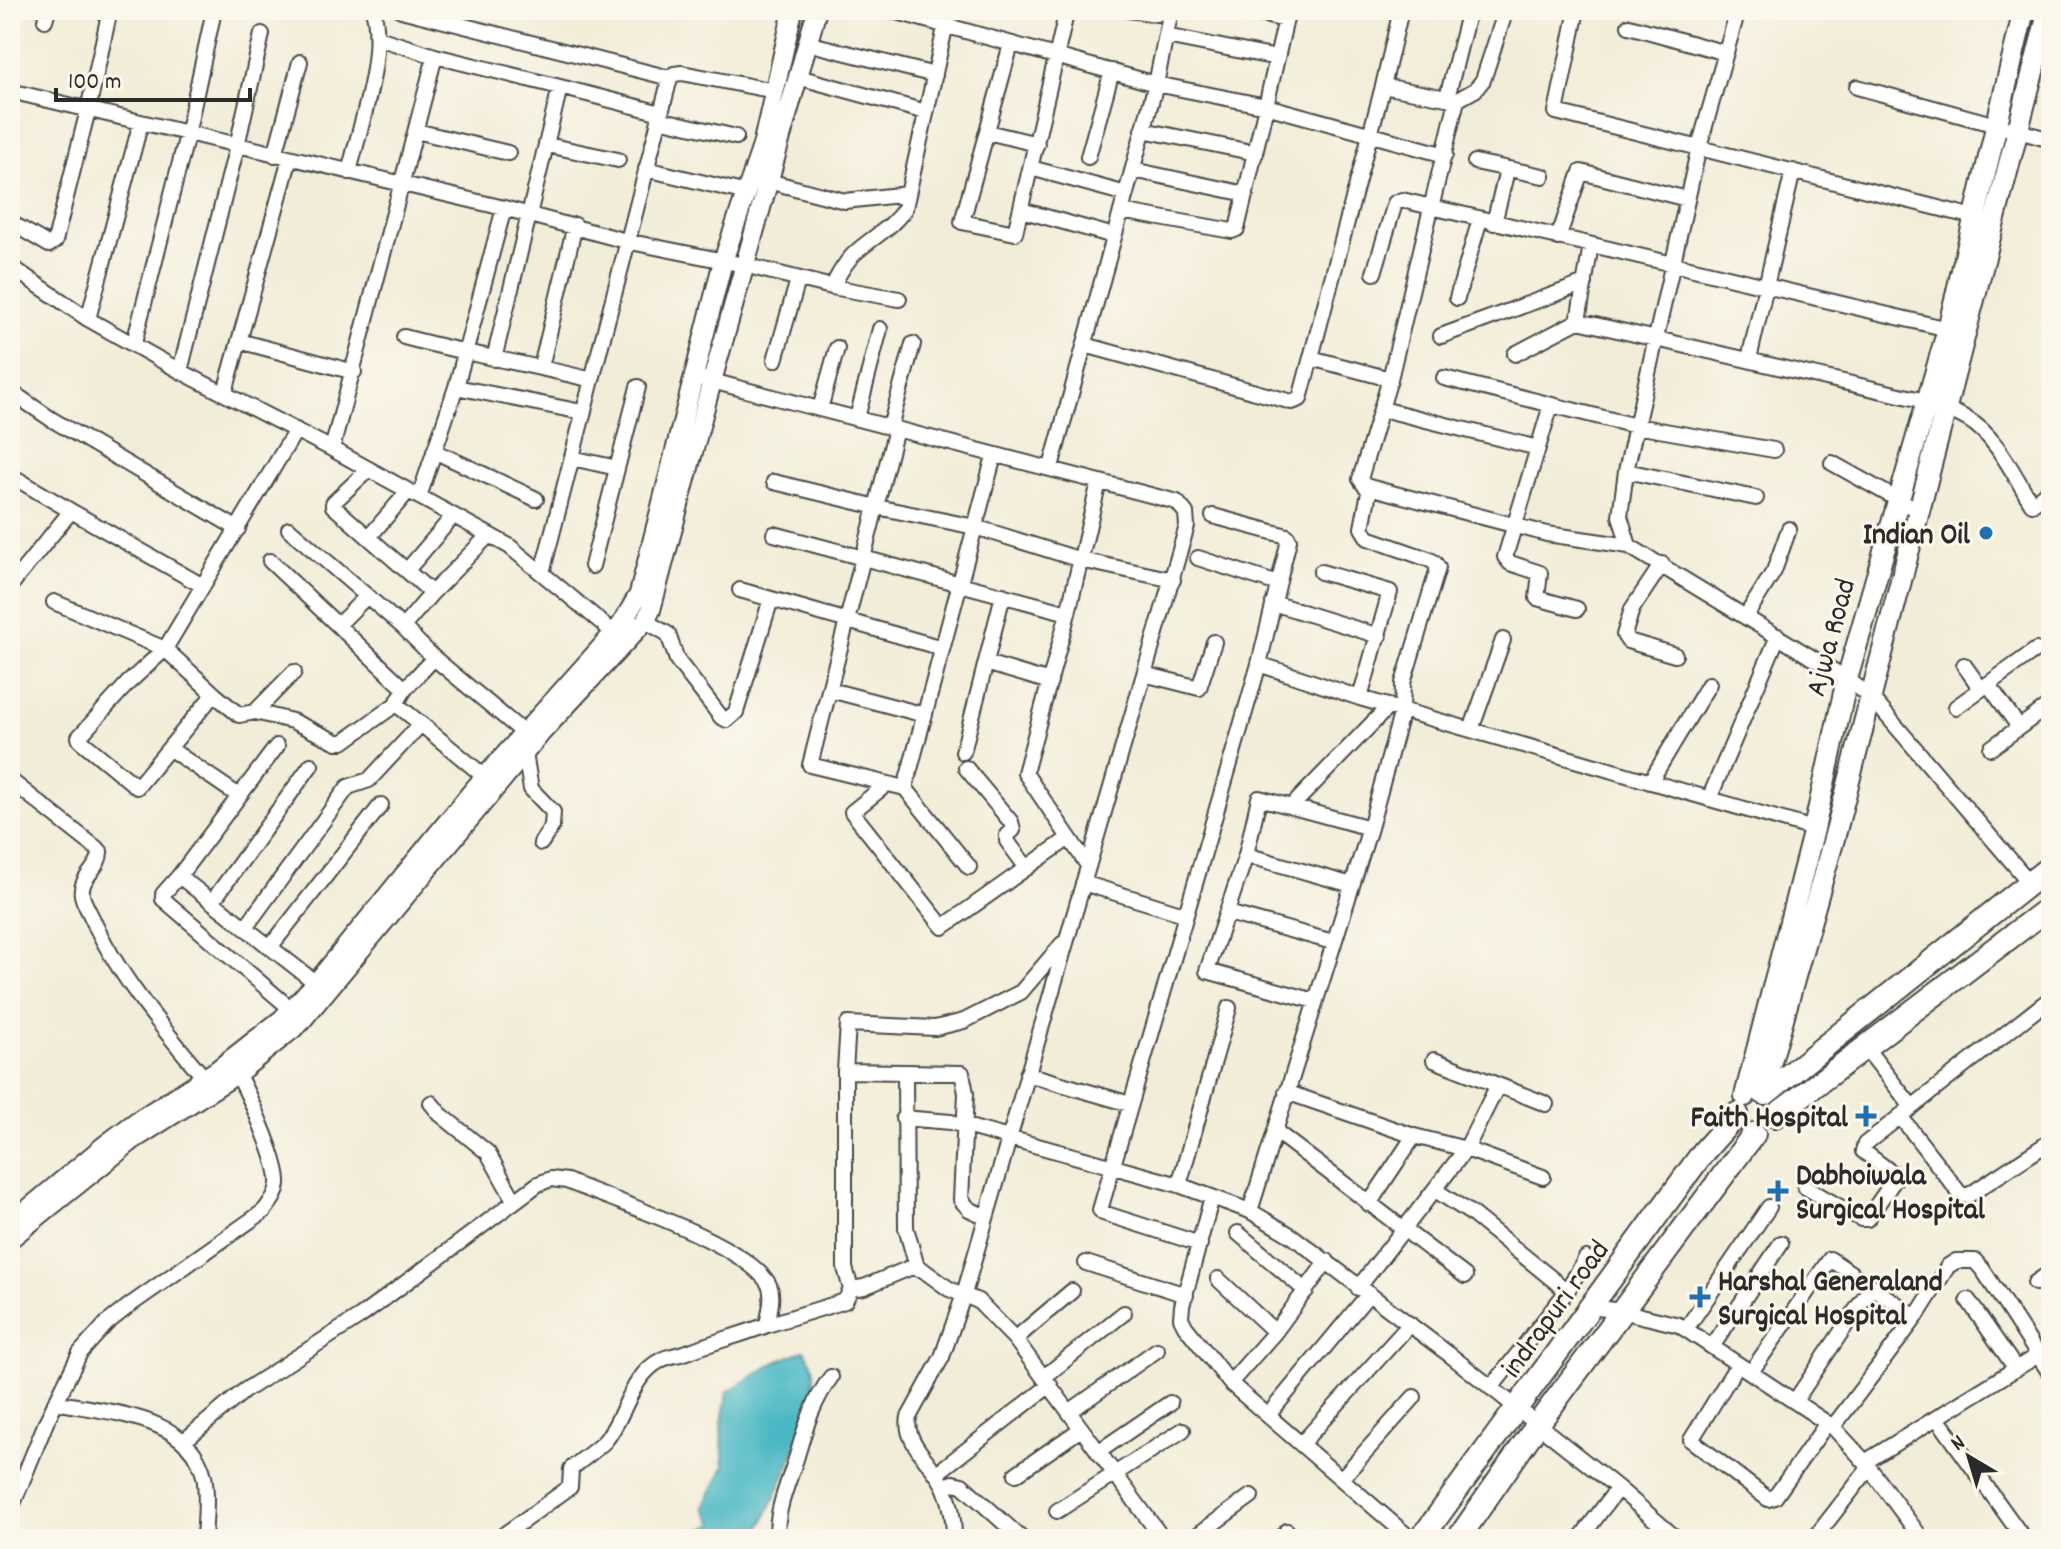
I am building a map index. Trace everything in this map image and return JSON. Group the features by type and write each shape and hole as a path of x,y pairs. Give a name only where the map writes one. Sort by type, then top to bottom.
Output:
{"main road":[{"name":"Ajwa Road","path":"1752,1099 1847,679 1948,329 2024,10"},
{"name":"Ajwa Road","path":"1752,1099 1835,835 2049,10"},
{"name":"indrapuri road","path":"1425,1534 1704,1151 1752,1099 2051,866"},
{"path":"1775,1116 2051,906"},
{"path":"1752,1099 1775,1107 1773,1122 1754,1134 1738,1125 1752,1099"},
{"name":"indrapuri road","path":"1459,1539 1538,1424 1754,1134"}],"street":[{"path":"10,222 43,243 49,245 55,241 110,10"},
{"path":"349,172 378,38 373,10"},
{"path":"401,10 669,79"},
{"path":"12,1230 208,1083 308,1013 456,822 485,777 524,733 620,638 645,621 651,610 704,379 723,261 762,146 793,10"},
{"path":"233,1067 316,983 456,822 525,753 620,638 639,594 704,379 744,265 817,10"},
{"path":"890,10 948,17 1011,44 1156,84 1266,106 1445,155"},
{"path":"1011,44 962,222 1015,233 1067,10"},
{"path":"1051,467 1156,84 1166,36 1164,12 1129,10"},
{"path":"1121,211 1232,231 1240,224 1287,15 1241,10"},
{"path":"1085,345 1292,402 1300,399 1401,10"},
{"path":"1469,10 1445,155 1390,379 1360,479 1363,485 1547,534 1629,546 1662,564 1871,697 2030,883"},
{"path":"1383,86 1452,99 1475,90 1483,80 1506,10"},
{"path":"1629,546 1620,516 1626,471 1699,147 1738,10"},
{"path":"1573,11 1556,112 1974,217"},
{"path":"134,343 215,12"},
{"path":"832,287 855,253 899,218 905,208 948,17"},
{"path":"1629,26 1726,53"},
{"path":"180,371 262,34"},
{"path":"1166,36 1277,58"},
{"path":"378,38 736,137"},
{"path":"807,43 935,75"},
{"path":"332,449 435,56"},
{"path":"225,392 282,156 300,62"},
{"path":"1088,157 1112,71"},
{"path":"542,573 669,79 674,74 682,73 775,91"},
{"path":"798,77 926,112"},
{"path":"494,359 560,87"},
{"path":"1857,87 2051,140"},
{"path":"10,91 575,225 626,241 744,265 798,280 899,299"},
{"path":"88,319 141,122"},
{"path":"1143,130 1256,153"},
{"path":"416,131 508,153"},
{"path":"987,132 1037,144"},
{"path":"547,145 618,160"},
{"path":"1475,162 1543,176"},
{"path":"1031,168 1126,194"},
{"path":"646,169 747,193"},
{"path":"1133,170 1246,194"},
{"path":"1457,298 1507,170"},
{"path":"1749,359 1793,171"},
{"path":"1558,238 1581,172 1687,199"},
{"path":"768,181 845,201 908,194"},
{"path":"1374,273 1395,203 1402,200 1948,329"},
{"path":"369,537 412,496 434,451 456,387 504,208"},
{"path":"1021,210 1114,236"},
{"path":"541,367 575,225"},
{"path":"1578,321 1591,245"},
{"path":"10,266 88,319 180,371 225,392 509,546 620,638"},
{"path":"775,360 798,280"},
{"path":"1441,336 1585,283"},
{"path":"1515,354 1578,321 1926,401 1968,419 1992,441 2032,504 2051,489"},
{"path":"857,418 880,329"},
{"path":"404,337 465,354 541,367 592,380"},
{"path":"239,341 354,372"},
{"path":"913,344 877,507 810,765 905,788 969,867"},
{"path":"820,409 837,348"},
{"path":"1311,358 1390,379"},
{"path":"1444,378 1636,426 1774,450"},
{"path":"704,379 1177,502 1186,513 1187,526 1173,580 1087,864 964,1294 942,1357 907,1425 910,1437 945,1486 954,1539"},
{"path":"456,387 582,412"},
{"path":"592,566 638,387"},
{"path":"10,391 51,419 238,529"},
{"path":"1551,405 1505,557 1507,561 1540,573 1537,598 1577,609"},
{"path":"1382,409 1538,448"},
{"path":"214,694 137,787 79,737 128,683 165,649 296,430"},
{"path":"434,451 536,499"},
{"path":"905,788 994,456"},
{"path":"572,458 617,468"},
{"path":"1832,463 1920,512"},
{"path":"369,469 332,505 432,593"},
{"path":"1626,471 1756,498"},
{"path":"10,475 203,586"},
{"path":"774,482 975,527 1081,560 1173,580"},
{"path":"1087,864 1025,773 1099,482"},
{"path":"1250,1211 1370,828 1396,708 1438,568 1428,559 1368,538 1362,528 1370,487"},
{"path":"10,586 71,511"},
{"path":"1200,1244 1103,1213 1100,1205 1259,664 1289,537 1213,516"},
{"path":"408,569 449,521"},
{"path":"289,529 524,733"},
{"path":"1746,616 1774,571 1789,529"},
{"path":"774,534 1068,613"},
{"path":"403,627 489,535"},
{"path":"1198,558 1278,584"},
{"path":"270,561 405,689"},
{"path":"1662,564 1632,609 1624,635 1628,641 1675,655"},
{"path":"1321,572 1390,592 1360,698"},
{"path":"740,590 942,648"},
{"path":"963,752 1003,595"},
{"path":"338,625 367,596"},
{"path":"645,621 668,634 677,660 721,717 727,720 736,712 771,599"},
{"path":"54,602 165,649 239,715 255,712 292,721 337,742 343,742 396,704 405,689 434,658"},
{"path":"1273,603 1379,636"},
{"path":"1709,799 1778,636"},
{"path":"1471,730 1503,640"},
{"path":"1144,674 1199,688 1214,642"},
{"path":"1956,707 2036,650"},
{"path":"986,663 1050,682"},
{"path":"1259,664 1360,698 1814,829"},
{"path":"1964,665 2019,727"},
{"path":"255,712 294,672"},
{"path":"1650,782 1709,684"},
{"path":"830,690 925,715"},
{"path":"396,704 485,777"},
{"path":"1991,748 2051,704"},
{"path":"1292,806 1396,708"},
{"path":"245,928 348,787 369,780 421,724"},
{"path":"277,746 163,894 163,899 291,1009"},
{"path":"176,753 239,796"},
{"path":"525,753 531,789 553,812 553,823 541,843"},
{"path":"212,902 311,765"},
{"path":"966,768 1013,826 1007,841 1027,868"},
{"path":"10,780 100,851 100,860 83,884 82,895 103,943 157,1020 208,1083"},
{"path":"887,784 852,812 943,927 1069,838"},
{"path":"1315,1001 1208,973 1246,855 1259,798 1370,828"},
{"path":"271,946 381,805"},
{"path":"1246,855 1352,885"},
{"path":"179,876 316,983"},
{"path":"1083,883 1184,914"},
{"path":"1228,913 1333,942"},
{"path":"498,1539 570,1487 571,1469 604,1442 638,1382 660,1360 689,1352 711,1341 738,1336 845,1301 851,1289 845,1268 845,1071 848,1024 935,1028 964,1021 1021,992 1066,940"},
{"path":"1805,1187 1861,1219 1867,1219 1895,1179 1892,1173 1863,1151 1863,1146 2051,998"},
{"path":"1179,1185 1229,1008"},
{"path":"1865,1047 1961,1195 1969,1195 2051,1141"},
{"path":"1434,1060 1546,1104"},
{"path":"10,1511 15,1479 80,1353 107,1323 264,1211 275,1196 278,1169 233,1067"},
{"path":"845,1071 962,1073 966,1093 961,1200 969,1209 986,1217"},
{"path":"905,1072 906,1228 917,1267 941,1285 988,1308 1047,1381 1159,1538"},
{"path":"1027,1074 1130,1104"},
{"path":"1269,1414 1363,1292 1405,1229 1466,1149 1498,1085"},
{"path":"1286,1092 1414,1136 1466,1149 1543,1177"},
{"path":"431,1103 488,1153 514,1200"},
{"path":"903,1118 951,1122 1179,1185 1250,1211 1292,1236 1363,1292 1410,1324 1618,1488 1677,1539"},
{"path":"1275,1131 1465,1276"},
{"path":"1369,1204 1414,1136"},
{"path":"184,1441 244,1391 361,1316 514,1200 551,1179 567,1181 694,1232 743,1260 768,1283 772,1295 767,1325"},
{"path":"1435,1190 1472,1214 1567,1291"},
{"path":"1212,1197 1181,1318 1185,1326 1230,1383 1411,1539"},
{"path":"1686,1329 1769,1207"},
{"path":"1238,1233 1306,1291"},
{"path":"1712,1347 1781,1243"},
{"path":"1491,1388 1567,1291 1586,1258"},
{"path":"1916,1317 1830,1259 1691,1440 1768,1499 1775,1497 1916,1317 1948,1266 1956,1261 1975,1261 2045,1350 2051,1375"},
{"path":"1230,1383 1275,1332 1327,1261"},
{"path":"1086,1263 1186,1295"},
{"path":"851,1289 917,1267"},
{"path":"2035,1283 2051,1272"},
{"path":"1218,1279 1275,1332"},
{"path":"1795,1401 1872,1286"},
{"path":"1015,1339 1072,1291"},
{"path":"1968,1300 2016,1369"},
{"path":"1591,1307 1679,1325 1830,1425 1867,1465 1922,1539"},
{"path":"937,1473 1124,1313"},
{"path":"1302,1443 1410,1324"},
{"path":"1069,1412 1157,1350"},
{"path":"1820,1531 1867,1465 2045,1350"},
{"path":"777,1539 783,1491 812,1405 831,1377"},
{"path":"1342,1478 1414,1397"},
{"path":"55,1402 156,1423 184,1441 195,1455 204,1477 204,1539"},
{"path":"1098,1452 1170,1403"},
{"path":"1937,1418 2024,1539"},
{"path":"1016,1474 1081,1429"},
{"path":"1057,1511 1183,1430"},
{"path":"945,1486 953,1483 962,1485 1022,1539"},
{"path":"1580,1539 1618,1488"},
{"path":"1192,1539 1251,1496"},
{"path":"1425,1534 1459,1539"}],"water":[{"path":"804,1350 814,1373 808,1410 792,1457 755,1539 687,1539 714,1523 704,1507 724,1467 721,1429 727,1392 774,1363"}],"waterway":[{"path":"10,257 34,274"}],"place":[{"name":"Indian Oil","path":"1986,533"},
{"name":"Faith Hospital","path":"1866,1116"},
{"name":"Dabhoiwala Surgical Hospital","path":"1778,1191"},
{"name":"Harshal Generaland Surgical Hospital","path":"1700,1297"}]}
